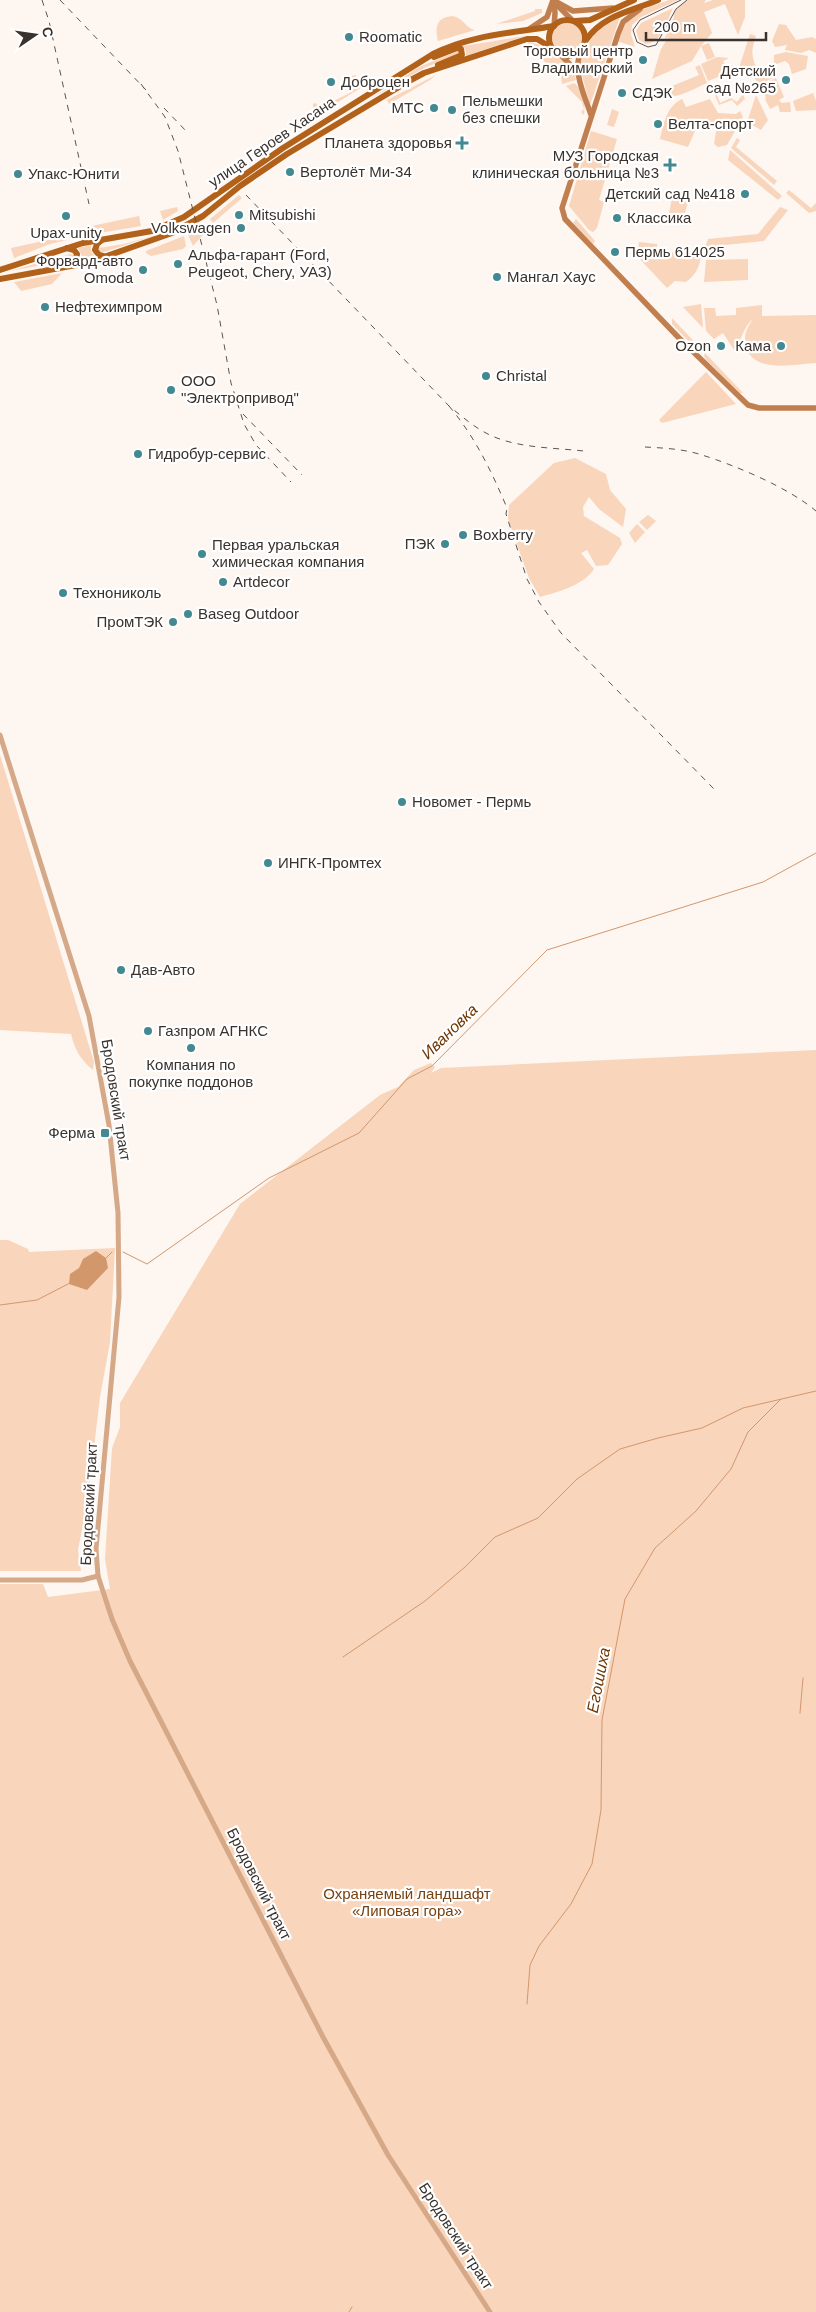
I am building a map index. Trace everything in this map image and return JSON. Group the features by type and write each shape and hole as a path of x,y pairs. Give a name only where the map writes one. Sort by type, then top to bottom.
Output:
{"main road":[{"path":"554,0 573,11 614,8"},
{"path":"554,0 561,11 584,31 585,41"},
{"path":"554,0 554,26 549,35 552,48 578,74"},
{"path":"525,31 547,17 554,0"},
{"path":"554,26 562,21 590,20 634,0"},
{"path":"590,115 578,74 577,64 585,41 592,30 603,22 658,0"},
{"path":"648,4 630,15 623,22 590,115 562,208 565,219 674,333 748,405 759,408 816,408"},
{"name":"улица Героев Хасана","path":"0,268 14,267 67,248 152,231 184,217 283,148 439,51 461,42 554,26"},
{"name":"улица Героев Хасана","path":"0,279 106,257 172,234 195,221 240,186 287,154 375,100 424,73 527,39 537,40 552,48"},
{"path":"420,62 457,48 460,48 462,52 459,58 434,66 424,73"},
{"path":"560,54 569,56 581,50"},
{"path":"103,240 97,244 95,250 99,255 106,257"},
{"path":"67,248 74,250 77,254 76,261 72,265"}],"street":[{"name":"Бродовский тракт","path":"0,735 89,1016 102,1078 109,1125 118,1213 119,1297 98,1519 96,1549 98,1576 112,1619 130,1661 323,2037 388,2155 490,2312"},
{"path":"0,1580 82,1580 98,1576"}],"green space":[{"path":"669,0 678,0 641,17 632,25 631,34 635,47 617,41 626,23 636,13"},
{"path":"688,0 706,0 704,3 713,0 745,0 745,17 738,35 725,4 704,12 712,33 692,61 652,79 661,49 669,36 664,40 674,17 673,14 679,6"},
{"path":"673,8 660,36 656,40 646,44 639,40 636,31 641,23"},
{"path":"535,9 542,9 542,13 523,21 496,24 535,11"},
{"path":"452,16 475,30 438,41 438,24 443,19"},
{"path":"620,17 590,105 578,60 596,31"},
{"path":"567,23 573,24 581,32 581,44 573,52 567,53 561,52 553,44 552,38 553,32 561,24"},
{"path":"779,24 786,25 796,40 812,37 816,39 816,53 809,50 801,53 785,50 787,45 775,47 772,41"},
{"path":"750,34 756,36 752,53 757,69 736,77"},
{"path":"525,36 466,56 463,46"},
{"path":"528,42 541,46 557,56 570,68 576,80 562,84 561,76 528,47"},
{"path":"709,43 715,57 707,60 701,46"},
{"path":"458,51 460,52 457,56 426,67 372,98 419,67"},
{"path":"786,52 808,56 806,69 792,74 789,64 785,61 774,65 774,55"},
{"path":"717,57 729,58 723,61 726,67 732,65 730,72 708,81 701,64"},
{"path":"700,65 707,83 675,96 661,96 655,93 699,75 695,67"},
{"path":"770,67 775,77 758,85 753,74"},
{"path":"355,75 362,87 327,109 325,105 350,93 350,77"},
{"path":"436,75 430,80 389,104 387,100"},
{"path":"776,78 784,97 779,100 782,103 790,102 791,112 780,112 778,105 770,109 765,99 760,85"},
{"path":"574,83 577,85 583,98 584,109 582,102 566,86"},
{"path":"716,86 719,91 716,93 720,103 731,98 737,102 743,94 745,99 737,106 732,100 719,105 712,88"},
{"path":"813,93 816,101 816,110 796,111 793,101"},
{"path":"756,95 768,120 761,130 747,122"},
{"path":"682,99 686,107 710,99 718,113 736,114 740,111 743,117 727,145 718,147 714,144 717,126 708,123 707,125 698,124 688,147 660,139 664,121 669,111 672,106"},
{"path":"316,103 320,113 294,129 290,125 313,111 313,104"},
{"path":"612,109 619,112 614,127 607,125"},
{"path":"591,131 617,139 599,200 604,202 597,228 593,232 589,230 569,206"},
{"path":"737,138 740,140 736,147 777,181 774,185 731,148"},
{"path":"730,150 782,196 778,200 728,160"},
{"path":"789,190 811,208 816,203 816,211 809,213 786,193"},
{"path":"239,195 242,198 213,223 210,219"},
{"path":"672,198 688,202 684,216 669,213"},
{"path":"177,207 178,211 163,220 160,211"},
{"path":"780,207 788,210 764,241 705,247 708,239 758,234"},
{"path":"139,216 141,226 82,236 73,234 73,232 87,227"},
{"path":"576,219 595,241 593,244 573,223"},
{"path":"203,224 208,229 193,246 188,235"},
{"path":"156,235 101,253 97,249 124,244"},
{"path":"66,236 67,240 50,244 14,258 11,248"},
{"path":"184,236 186,246 183,249 151,256 146,253 146,251"},
{"path":"639,242 657,244 657,252 694,253 694,246 700,246 699,266 686,282 675,281 667,288 637,256"},
{"path":"91,245 91,251 95,257 81,260 78,248"},
{"path":"70,254 75,256 74,259 10,271"},
{"path":"748,259 748,280 704,282 706,260"},
{"path":"62,273 52,284 21,291 14,282"},
{"path":"701,304 703,328 683,307"},
{"name":"Кама","path":"762,305 762,316 816,315 816,363 776,366 757,361 750,355 745,343 746,332 753,319 747,326 734,350 723,333 714,339 706,331 704,308 715,308 716,316 736,315 736,308"},
{"path":"672,318 703,351 700,353 672,324"},
{"path":"705,353 743,393 740,393 706,360"},
{"path":"706,372 736,404 662,423 659,420"},
{"path":"575,458 606,474 610,490 626,509 623,527 599,509 589,497 583,507 584,516 620,538 622,544 608,565 596,566 587,550 581,553 594,569 590,575 577,584 540,597 529,578 508,519 509,505 554,463"},
{"path":"648,515 656,521 647,530 639,522"},
{"path":"637,524 645,532 635,543 629,533"},
{"path":"0,755 94,1062 93,1070 79,1054 71,1034 0,1030"},
{"name":"Охраняемый ландшафт «Липовая гора»","path":"816,1050 816,2312 0,2312 0,1584 43,1584 48,1597 110,1589 105,1559 112,1448 120,1427 120,1403 240,1204 380,1095 398,1087 414,1070 431,1063 435,1067 431,1073 441,1068"},
{"path":"0,1240 8,1240 28,1249 29,1252 115,1248 110,1342 100,1397 88,1498 78,1550 81,1571 0,1571"}],"shaded area":[{"path":"96,1251 106,1258 108,1268 87,1290 69,1284 70,1274 79,1268 83,1259"}],"waterway":[{"name":"Ивановка","path":"123,1252 147,1264 269,1178 359,1133 407,1079 432,1066 547,950 763,882 816,853"},
{"name":"Ивановка","path":"106,1258 112,1252"},
{"name":"Ивановка","path":"0,1305 37,1300 70,1283"},
{"path":"343,1657 425,1601 465,1567 495,1537 538,1518 577,1479 620,1449 702,1428 743,1408 816,1391"},
{"name":"Егошиха","path":"527,2004 530,1965 539,1946 571,1904 592,1864 601,1810 602,1720 625,1599 655,1548 696,1511 731,1469 748,1432 781,1399"},
{"path":"800,1713 803,1678"},
{"path":"349,2312 352,2307"}],"tram line":[{"path":"681,0 640,20 633,30 637,42 648,47 656,45 676,9 687,0"}],"railway":[{"path":"42,0 49,21 89,204"},
{"path":"60,0 146,90"},
{"path":"141,84 165,117 178,151 217,305 231,383 244,424 256,445 291,482"},
{"path":"164,108 188,133"},
{"path":"246,195 449,406 466,420 484,432 507,441 529,446 584,451"},
{"path":"449,406 475,442 495,480 507,508 506,514 527,579 539,602 561,633 715,790"},
{"path":"243,414 302,475"},
{"path":"645,447 688,451 731,465 762,478 792,494 816,511"}],"place":[{"name":"Roomatic","path":"349,37"},
{"name":"Торговый центр Владимирский","path":"643,60"},
{"name":"Детский сад №265","path":"786,80"},
{"name":"Доброцен","path":"331,82"},
{"name":"СДЭК","path":"622,93"},
{"name":"МТС","path":"434,108"},
{"name":"Пельмешки без спешки","path":"452,110"},
{"name":"Велта-спорт","path":"658,124"},
{"name":"Планета здоровья","path":"462,143"},
{"name":"МУЗ Городская клиническая больница №3","path":"670,165"},
{"name":"Вертолёт Ми-34","path":"290,172"},
{"name":"Упакс-Юнити","path":"18,174"},
{"name":"Детский сад №418","path":"745,194"},
{"name":"Mitsubishi","path":"239,215"},
{"name":"Upax-unity","path":"66,216"},
{"name":"Классика","path":"617,218"},
{"name":"Volkswagen","path":"241,228"},
{"name":"Пермь 614025","path":"615,252"},
{"name":"Альфа-гарант (Ford, Peugeot, Chery, УАЗ)","path":"178,264"},
{"name":"Форвард-авто Omoda","path":"143,270"},
{"name":"Мангал Хаус","path":"497,277"},
{"name":"Нефтехимпром","path":"45,307"},
{"name":"Ozon","path":"721,346"},
{"name":"Кама","path":"781,346"},
{"name":"Christal","path":"486,376"},
{"name":"ООО \"Электропривод\"","path":"171,390"},
{"name":"Гидробур-сервис","path":"138,454"},
{"name":"Boxberry","path":"463,535"},
{"name":"ПЭК","path":"445,544"},
{"name":"Первая уральская химическая компания","path":"202,554"},
{"name":"Artdecor","path":"223,582"},
{"name":"Технониколь","path":"63,593"},
{"name":"Baseg Outdoor","path":"188,614"},
{"name":"ПромТЭК","path":"173,622"},
{"name":"Новомет - Пермь","path":"402,802"},
{"name":"ИНГК-Промтех","path":"268,863"},
{"name":"Дав-Авто","path":"121,970"},
{"name":"Газпром АГНКС","path":"148,1031"},
{"name":"Компания по покупке поддонов","path":"191,1048"},
{"name":"Ферма","path":"105,1133"}]}
